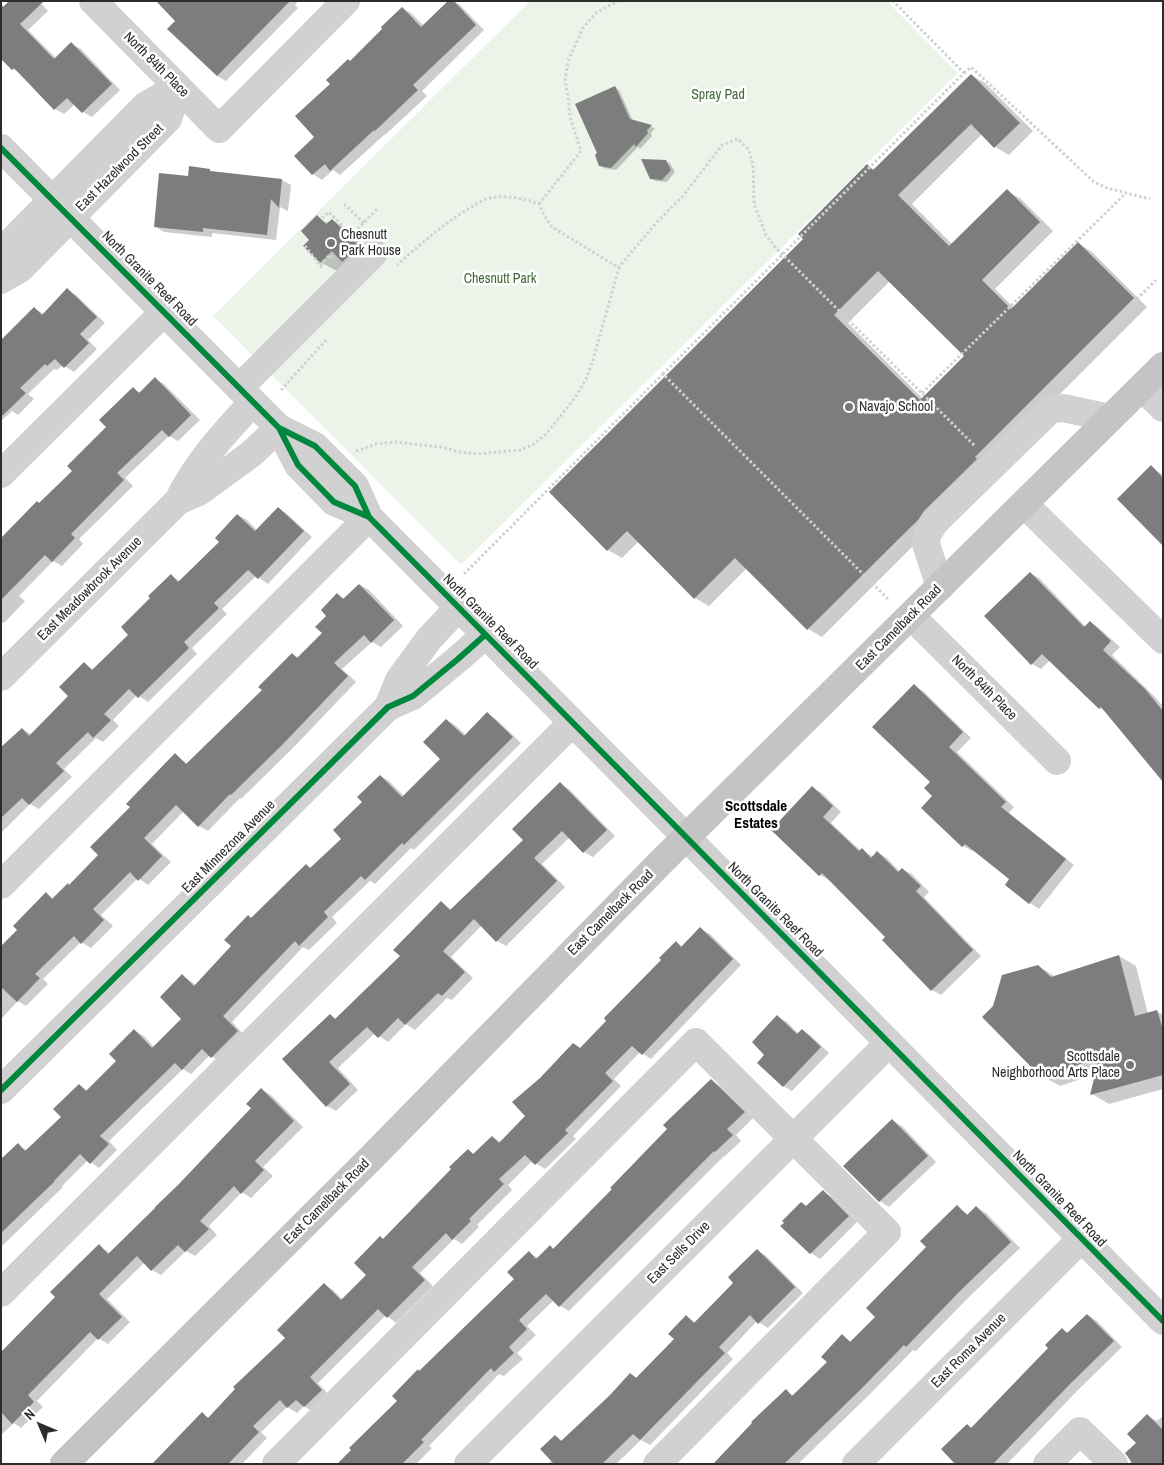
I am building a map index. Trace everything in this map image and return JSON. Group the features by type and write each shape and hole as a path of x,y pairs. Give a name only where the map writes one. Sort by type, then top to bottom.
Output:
{"main road":[{"name":"East Camelback Road","path":"64,1464 370,1158 598,925 1163,366"}],"street":[{"name":"North 84th Place","path":"93,1 219,129 346,1"},
{"name":"East Hazelwood Street","path":"1,252 61,209 123,147 145,106 178,87"},
{"name":"North Granite Reef Road","path":"1,148 279,428 298,465 334,502 369,518 1163,1321"},
{"name":"East Hazelwood Street","path":"1,280 20,270 61,209"},
{"name":"East Meadowbrook Avenue","path":"1,677 178,501 188,481 225,433 246,395 385,259"},
{"path":"1,474 164,312"},
{"path":"1142,387 1163,408"},
{"path":"940,587 926,544 927,535 935,522 1050,410 1064,408 1110,418"},
{"name":"East Meadowbrook Avenue","path":"178,501 199,492 251,454 279,428"},
{"path":"1024,504 1163,640"},
{"path":"1,885 369,518"},
{"name":"East Minnezona Avenue","path":"388,707 399,680 429,639 458,608"},
{"name":"North 84th Place","path":"911,616 1057,762"},
{"name":"East Minnezona Avenue","path":"1,1090 388,707 413,696 485,635"},
{"path":"1,1293 572,723"},
{"path":"276,1464 696,1042 887,1232 656,1464"},
{"name":"East Sells Drive","path":"468,1464 889,1043"},
{"name":"East Roma Avenue","path":"856,1464 1081,1239"},
{"path":"1047,1464 1080,1431 1114,1464"}],"path":[{"path":"539,204 581,150 570,117 565,80 568,61 583,28 596,13 619,1"},
{"path":"893,1 964,73"},
{"path":"464,574 971,67 1094,182 1107,188 1150,199"},
{"path":"352,452 376,444 395,442 441,447 459,452 478,454 520,450 534,444 545,435 568,407 586,379 618,268 682,196 722,145 738,139 749,150 754,165 754,204 766,236 982,453"},
{"path":"922,393 1126,193"},
{"path":"385,259 427,238 459,214 486,199 506,198 526,199 539,204 544,216 552,227 618,268"},
{"path":"344,204 364,223"},
{"path":"322,218 329,212 352,235 378,208"},
{"path":"305,246 324,270"},
{"path":"281,390 333,333"},
{"path":"663,374 869,580"}],"green space":[{"name":"Chesnutt Park","path":"530,1 887,1 958,73 461,565 213,316"}],"building":[{"path":"9,1 44,1 20,24 54,59 71,42 112,84 82,113 67,98 54,110 14,68 12,70 1,59 1,5 3,7"},
{"path":"156,1 290,1 217,76 167,29 175,21"},
{"path":"448,1 454,1 476,25 413,85 418,90 375,131 330,171 325,164 312,175 294,156 314,137 295,116 330,84 326,80 348,59 350,61 402,7 421,27"},
{"path":"971,74 1020,123 994,148 971,124 898,195 949,246 1007,189 1040,222 982,280 1011,309 1078,242 1134,298 975,457 977,459 924,511 918,520 807,630 735,558 694,599 627,531 607,551 549,492 803,239 798,234 867,164 873,170","holes":["878,271 964,356 920,400 834,315"]},
{"path":"615,86 630,119 652,125 636,147 634,144 611,168 599,166 595,155 597,153 575,104"},
{"path":"641,159 666,160 671,170 662,180 650,179"},
{"path":"189,166 210,169 210,171 282,179 279,208 271,199 267,235 203,228 203,232 154,227 159,173 188,176"},
{"name":"Chesnutt Park House","path":"317,215 326,224 332,219 359,246 342,262 332,251 320,263 303,246 309,240 301,231"},
{"path":"67,288 97,317 80,334 89,343 64,368 55,359 47,366 45,364 20,388 26,393 1,417 1,340 34,307 42,315"},
{"path":"155,377 191,415 169,437 162,430 117,473 124,480 71,534 75,538 52,562 45,555 1,600 1,538 37,501 39,503 72,471 67,466 106,427 99,420 133,387 139,393"},
{"path":"1151,465 1163,478 1163,546 1117,499"},
{"path":"278,507 304,531 258,579 248,570 214,603 219,608 184,642 189,648 138,698 129,689 104,714 111,720 93,738 88,732 56,763 64,771 29,805 22,798 1,818 1,747 22,728 29,736 68,696 59,687 84,662 92,670 128,635 121,627 150,598 148,596 171,574 178,582 219,542 215,538 237,514 255,531"},
{"path":"1030,572 1084,627 1090,621 1111,641 1103,650 1145,689 1163,711 1163,782 1101,707 1099,709 1042,654 1031,665 984,616"},
{"path":"359,584 394,620 371,643 364,635 334,663 348,676 282,745 198,827 176,805 144,838 162,856 138,881 130,872 93,909 104,920 81,944 74,936 35,974 40,978 17,1002 1,987 1,946 17,930 13,926 46,892 52,899 68,883 69,885 98,855 90,847 130,807 126,804 175,753 186,764 262,690 258,687 292,653 297,658 322,633 315,627 326,616 321,610 337,593 343,599"},
{"path":"914,684 963,732 949,747 1006,802 1001,807 1066,859 1029,904 1005,885 1009,879 965,844 962,847 921,808 932,796 924,788 930,782 872,727"},
{"path":"487,712 513,737 404,845 402,843 365,880 361,876 324,912 328,917 299,946 295,941 223,1016 238,1031 211,1058 202,1049 182,1070 175,1063 100,1136 109,1144 90,1164 80,1154 1,1233 1,1159 18,1143 25,1151 61,1117 53,1109 79,1084 86,1091 116,1061 109,1054 134,1029 152,1048 181,1019 160,997 182,974 194,986 231,946 224,940 248,915 251,918 306,864 310,868 341,839 333,830 362,802 357,797 380,775 402,797 440,759 423,742 446,719 464,736"},
{"path":"560,782 607,830 583,853 562,831 534,858 557,881 496,942 474,919 443,951 465,972 442,996 438,993 405,1025 398,1018 378,1038 367,1027 329,1062 350,1084 326,1107 282,1059 330,1014 335,1019 400,956 393,950 441,901 450,910 523,840 512,829"},
{"path":"812,786 833,806 823,817 859,851 862,848 871,858 877,851 898,872 902,868 921,886 916,891 973,950 931,991 882,940 885,937 822,873 819,876 771,830"},
{"path":"700,927 733,959 642,1055 632,1046 605,1073 613,1081 565,1130 568,1133 535,1165 525,1155 499,1179 504,1184 469,1219 471,1221 452,1240 446,1233 412,1267 425,1280 387,1318 378,1309 310,1377 322,1390 304,1407 296,1400 287,1408 280,1400 253,1426 259,1432 228,1464 152,1464 202,1412 208,1418 235,1389 233,1387 285,1338 277,1330 324,1283 341,1300 366,1275 354,1263 380,1236 383,1239 468,1149 473,1154 492,1136 499,1143 525,1116 512,1102 540,1078 573,1043 580,1048 606,1021 604,1018 661,960 659,958 676,941 681,947"},
{"path":"1119,955 1135,1016 1157,1010 1163,1030 1163,1075 1090,1095 1099,1058 1041,1077 982,1017 993,1006 1002,975 1038,965 1051,977"},
{"path":"777,1015 797,1034 802,1029 821,1047 783,1087 757,1063 764,1055 752,1042"},
{"path":"711,1079 745,1112 727,1129 733,1135 714,1151 559,1307 546,1294 519,1320 527,1329 509,1347 514,1353 494,1372 491,1368 421,1440 424,1442 402,1464 337,1464 351,1450 349,1448 397,1401 392,1396 514,1279 507,1272 529,1251 536,1259 550,1245 553,1249 667,1129 663,1125"},
{"path":"261,1088 294,1121 255,1161 264,1170 241,1194 234,1186 200,1221 209,1229 185,1252 178,1245 151,1271 137,1256 99,1294 122,1317 98,1340 90,1332 28,1395 34,1402 12,1424 1,1412 1,1352 55,1297 50,1292 99,1244 108,1254 178,1185 251,1108 246,1104"},
{"path":"892,1119 928,1156 879,1202 843,1166"},
{"path":"823,1190 849,1216 810,1254 780,1226 784,1223 782,1221 801,1202 806,1206"},
{"path":"957,1205 967,1215 976,1206 1011,1242 906,1347 904,1345 784,1464 713,1464 751,1422 786,1389 792,1396 827,1362 821,1357 842,1334 850,1342 875,1317 866,1308 926,1247 920,1241"},
{"path":"757,1249 795,1287 758,1324 750,1315 719,1347 725,1353 640,1440 633,1434 602,1464 554,1464 540,1449 555,1435 561,1441 610,1395 630,1373 636,1378 674,1339 668,1334 686,1315 694,1323 733,1283 728,1277"},
{"path":"1087,1314 1114,1341 993,1464 955,1464 941,1449 967,1424 971,1428 1048,1348 1045,1345 1062,1328 1067,1333"},
{"path":"1147,1414 1163,1430 1163,1464 1133,1464 1125,1453 1136,1443 1127,1434"}],"cycle path":[{"path":"1,148 279,428 298,465 334,502 369,517 1163,1321"},
{"path":"279,428 315,446 355,486 369,517"},
{"path":"1,1090 388,707 413,696 485,635"}],"place":[{"name":"Chesnutt Park House","path":"331,243"},
{"name":"Navajo School","path":"849,407"},
{"name":"Scottsdale Neighborhood Arts Place","path":"1130,1065"}],"district":[{"name":"Scottsdale Estates","path":"756,816"}],"park label":[{"name":"Spray Pad","path":"718,95"}]}
